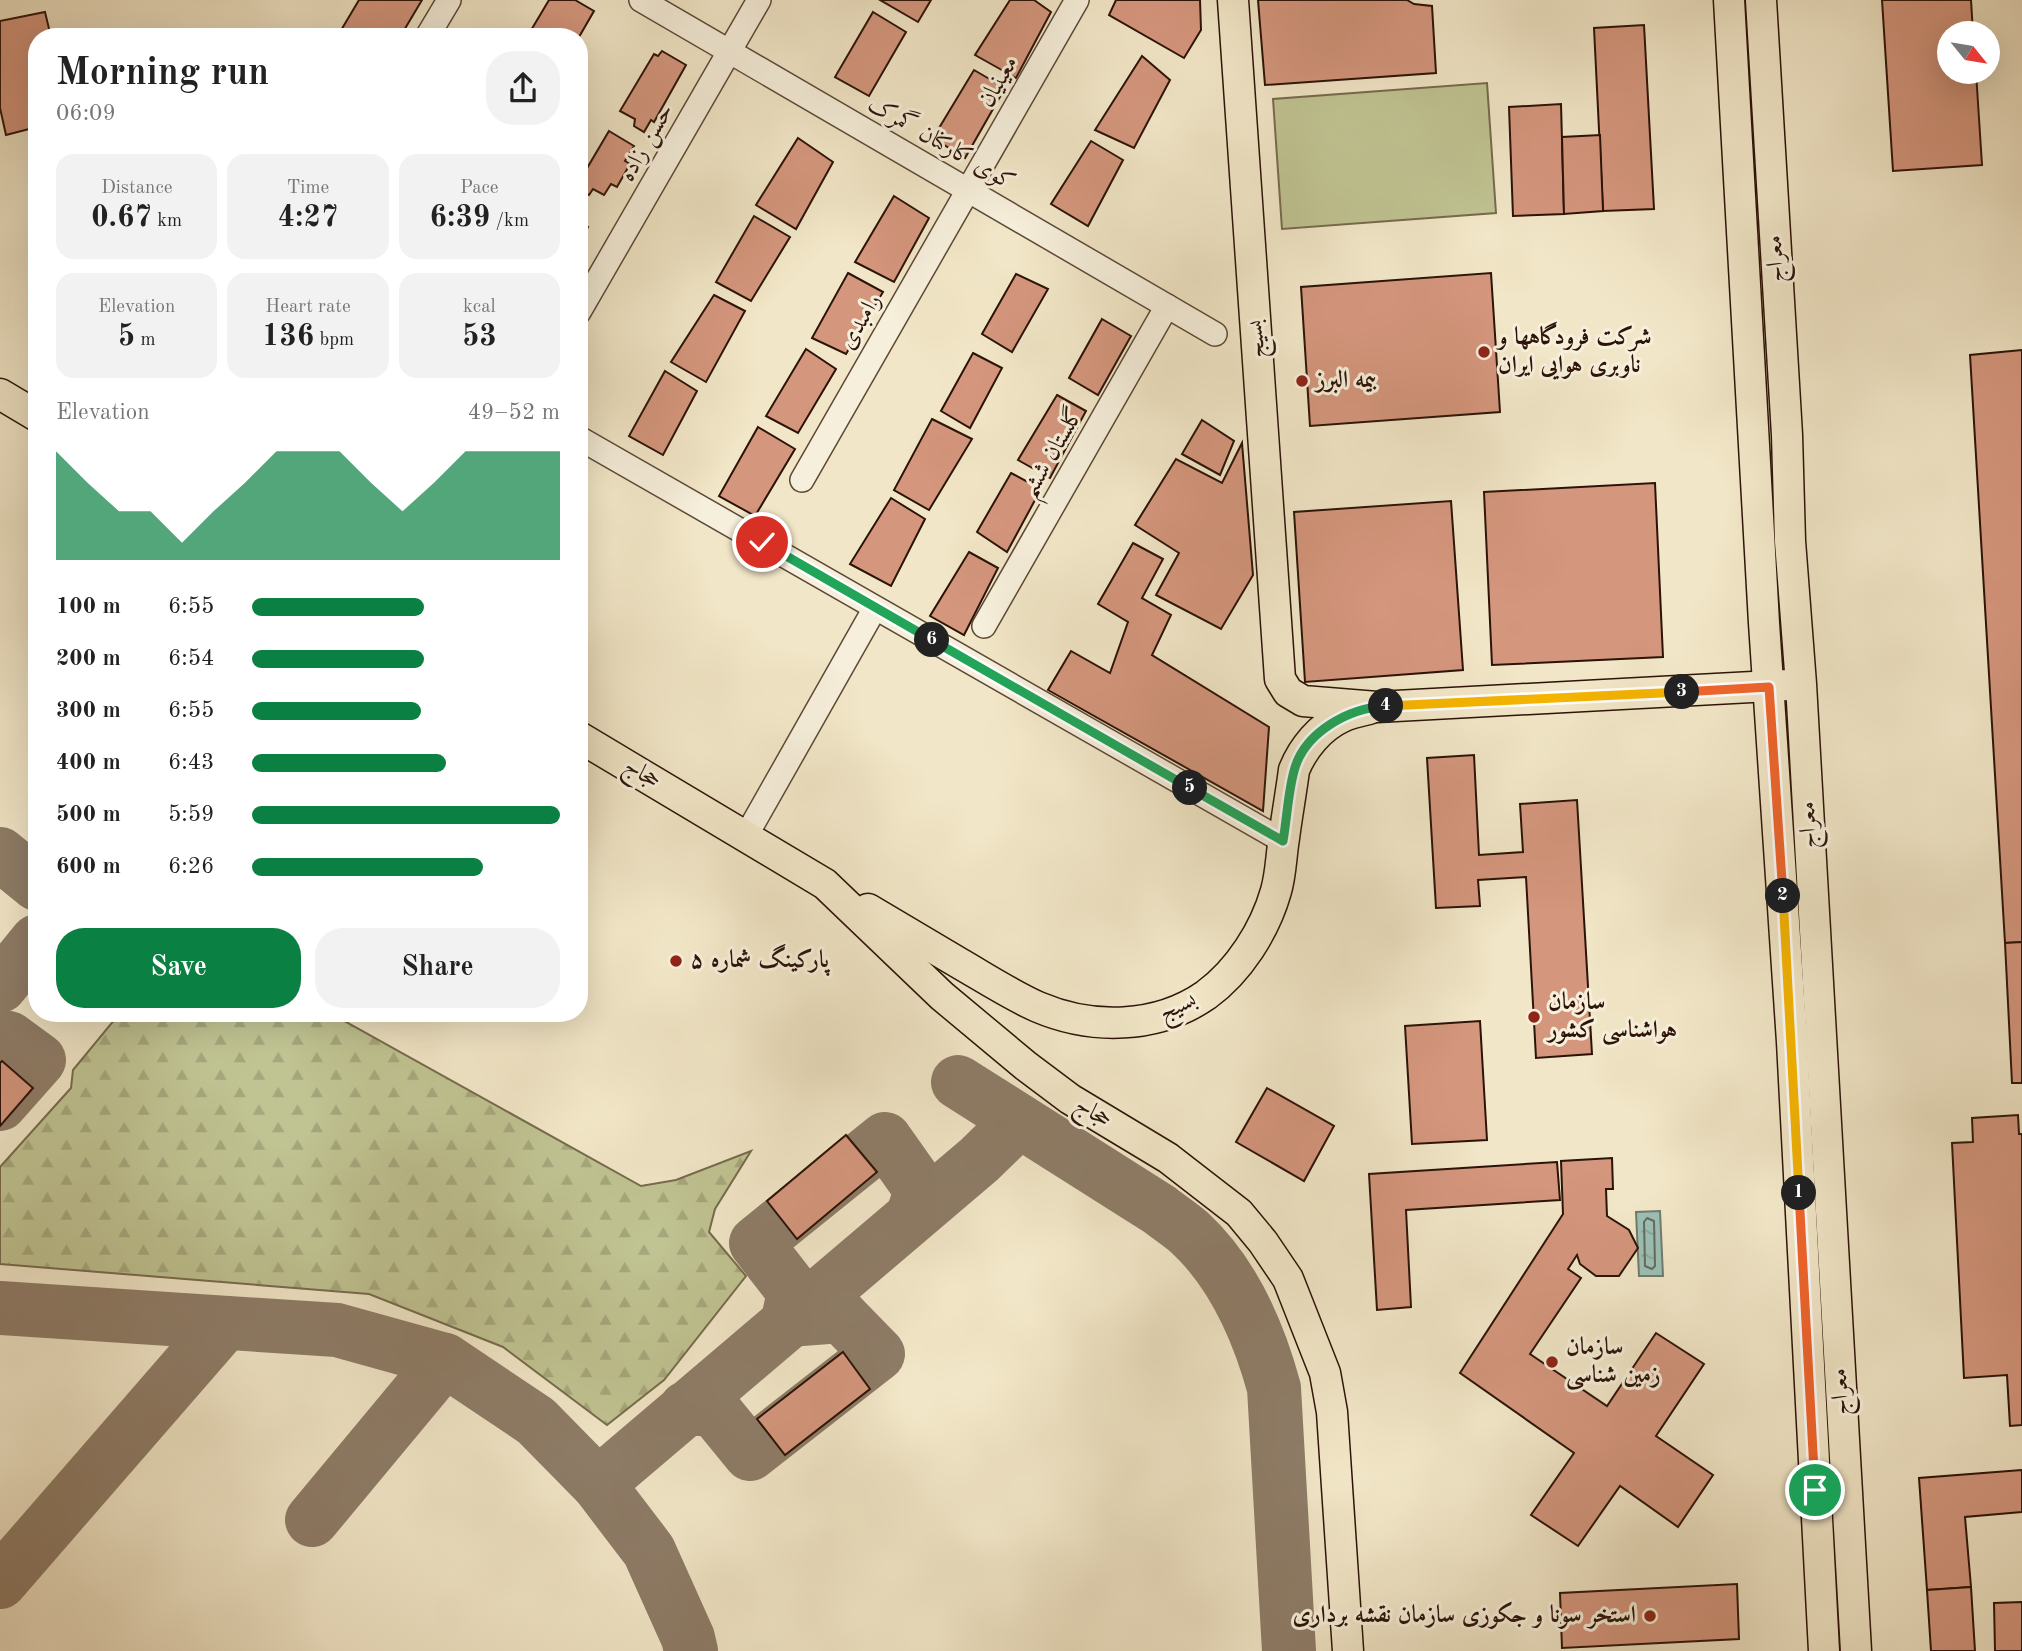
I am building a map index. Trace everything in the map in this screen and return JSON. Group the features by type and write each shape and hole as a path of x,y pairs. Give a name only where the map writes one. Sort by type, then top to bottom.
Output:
{"main road":[{"name":"بسیج","path":"1233,0 1280,679 1289,692 1303,701 1377,707"},
{"name":"معراج","path":"1729,0 1792,1042 1824,1651"},
{"name":"معراج","path":"1761,0 1786,421 1790,541 1801,684 1856,1651"},
{"path":"0,394 28,411"},
{"path":"1377,707 1801,684"},
{"name":"بسیج","path":"825,884 1007,991 1040,1007 1103,1022 1133,1022 1161,1017 1189,1007 1217,987 1238,964 1254,940 1276,891 1294,770 1300,755 1310,741 1342,716 1377,707"},
{"name":"حجاج","path":"588,742 825,884 942,996 1026,1066 1070,1099 1168,1158 1205,1184 1239,1213 1270,1251 1288,1279 1325,1373 1332,1412 1348,1651"},
{"path":"1792,1042 1821,1040"}],"street":[{"path":"432,28 449,0"},
{"name":"کوی کارکنان گمرک","path":"641,0 1215,334"},
{"name":"حسن زاده","path":"588,297 759,0"},
{"name":"معینیان","path":"967,190 1077,0"},
{"name":"رامبدی","path":"802,481 967,190"},
{"name":"گلستان ششم","path":"984,626 1167,306"},
{"path":"588,443 1283,841"},
{"path":"746,836 875,608"}],"green space":[{"path":"1487,83 1496,213 1282,229 1273,99"},
{"path":"113,1022 346,1022 641,1186 676,1180 751,1151 715,1209 709,1232 746,1276 664,1380 607,1425 503,1347 369,1294 0,1264 0,1167 71,1088 73,1070"}],"water":[{"path":"1660,1211 1663,1276 1639,1276 1636,1212"}],"building":[{"path":"359,0 422,0 405,28 342,28"},
{"path":"549,0 575,0 594,11 584,28 532,28"},
{"path":"880,0 931,0 918,22"},
{"path":"1010,0 1034,0 1051,12 1016,78 975,55"},
{"path":"1116,0 1200,0 1201,30 1184,58 1109,15"},
{"path":"1258,0 1407,0 1414,4 1432,6 1436,73 1265,85"},
{"path":"1882,0 1971,0 1972,21 1937,21 1937,84 1977,84 1982,165 1893,171"},
{"path":"45,12 49,28 28,28 28,129 6,135 0,108 0,21"},
{"path":"873,12 906,32 869,96 835,77"},
{"path":"1644,25 1654,209 1603,211 1594,28"},
{"path":"662,51 686,65 654,122 651,120 644,132 634,126 635,119 620,111 654,54 658,56"},
{"path":"1142,56 1170,80 1134,148 1095,130"},
{"path":"974,70 1005,88 965,158 933,138"},
{"path":"1561,104 1564,214 1513,216 1509,107"},
{"path":"609,131 634,146 625,161 630,164 617,187 611,184 604,195 593,189 588,194 588,167"},
{"path":"1600,135 1603,211 1564,214 1562,137"},
{"path":"798,138 833,162 796,229 756,205"},
{"path":"1091,141 1123,160 1088,226 1051,204"},
{"path":"894,196 929,218 894,282 855,262"},
{"path":"754,216 790,237 751,301 716,282"},
{"path":"848,273 883,292 846,354 812,338"},
{"path":"1491,273 1500,412 1310,426 1301,287"},
{"path":"1016,274 1048,289 1012,352 982,334"},
{"path":"714,295 745,311 706,382 671,362"},
{"path":"1102,319 1131,336 1098,395 1069,378"},
{"path":"806,349 836,369 798,433 766,416"},
{"path":"2022,350 2022,942 2005,943 1970,355"},
{"path":"973,353 1002,368 970,428 941,411"},
{"path":"665,371 697,391 663,455 629,436"},
{"path":"1057,395 1086,411 1050,478 1018,460"},
{"path":"932,419 972,439 929,510 894,490"},
{"path":"1202,420 1234,441 1220,475 1182,454"},
{"path":"758,427 795,449 755,516 719,496"},
{"path":"1242,443 1253,575 1221,629 1156,595 1179,553 1135,525 1176,459 1222,483"},
{"path":"1011,473 1041,489 1007,552 977,532"},
{"path":"1655,483 1663,657 1492,665 1484,492"},
{"path":"891,498 925,519 891,586 850,564"},
{"path":"1451,501 1463,670 1305,682 1294,512"},
{"path":"1133,543 1163,559 1142,598 1171,615 1152,655 1269,727 1263,811 1048,690 1071,651 1110,673 1128,622 1098,604"},
{"path":"969,552 998,568 964,635 930,616"},
{"path":"1474,755 1479,855 1523,852 1520,804 1577,800 1592,1054 1536,1058 1526,877 1478,880 1480,906 1436,908 1427,758"},
{"path":"2022,942 2022,1083 2012,1083 2005,943"},
{"path":"1480,1021 1487,1140 1412,1144 1405,1026"},
{"path":"2,1061 33,1088 0,1126 0,1063"},
{"path":"1267,1088 1334,1126 1304,1181 1236,1142"},
{"path":"2018,1115 2019,1134 2022,1134 2022,1425 2010,1426 2007,1375 1964,1378 1952,1143 1973,1142 1972,1118"},
{"path":"846,1135 877,1172 797,1239 767,1201"},
{"path":"1612,1158 1613,1189 1606,1189 1607,1216 1629,1230 1638,1248 1619,1276 1596,1276 1580,1264 1577,1255 1568,1269 1581,1278 1530,1354 1607,1406 1656,1333 1704,1364 1656,1436 1713,1475 1678,1527 1620,1486 1578,1546 1531,1515 1574,1453 1460,1373 1563,1214 1561,1161"},
{"path":"1557,1162 1560,1200 1406,1210 1411,1307 1377,1310 1369,1174"},
{"path":"843,1352 870,1389 785,1455 757,1419"},
{"path":"2022,1470 2022,1512 1965,1517 1971,1587 1927,1590 1919,1478"},
{"name":"استخر سونا و جکوزی سازمان نقشه برداری","path":"1737,1584 1739,1639 1562,1648 1560,1593"},
{"path":"1971,1587 1975,1651 1931,1651 1927,1590"},
{"path":"2022,1602 2022,1651 1995,1651 1994,1603"}],"taxiway":[{"path":"0,854 28,877"},
{"path":"0,986 28,952"},
{"path":"0,1036 9,1038 39,1060 0,1104"},
{"path":"958,1082 1160,1210 1190,1233 1232,1285 1261,1346 1274,1388 1289,1651"},
{"path":"598,1484 979,1160 1019,1121"},
{"path":"686,1408 714,1410 750,1454 878,1354 841,1316 788,1320 794,1292 756,1243 885,1139 921,1190 913,1215"},
{"path":"0,1308 337,1330 445,1360 536,1421 598,1484 649,1551 688,1638 691,1651"},
{"path":"0,1582 225,1323"},
{"path":"312,1520 445,1360"}],"place":[{"name":"شرکت فرودگاهها و ناوبری هوایی ایران","path":"1484,352"},
{"name":"بیمه البرز","path":"1302,381"},
{"name":"پارکینگ شماره ۵","path":"676,961"},
{"name":"سازمان هواشناسی کشور","path":"1534,1017"},
{"name":"سازمان زمین شناسی","path":"1552,1362"},
{"name":"استخر سونا و جکوزی سازمان نقشه برداری","path":"1650,1616"}],"route":[{"path":"762,542 1283,841 1294,770 1300,755 1310,741 1342,716 1377,707 1769,687 1792,1042 1815,1490"}]}
